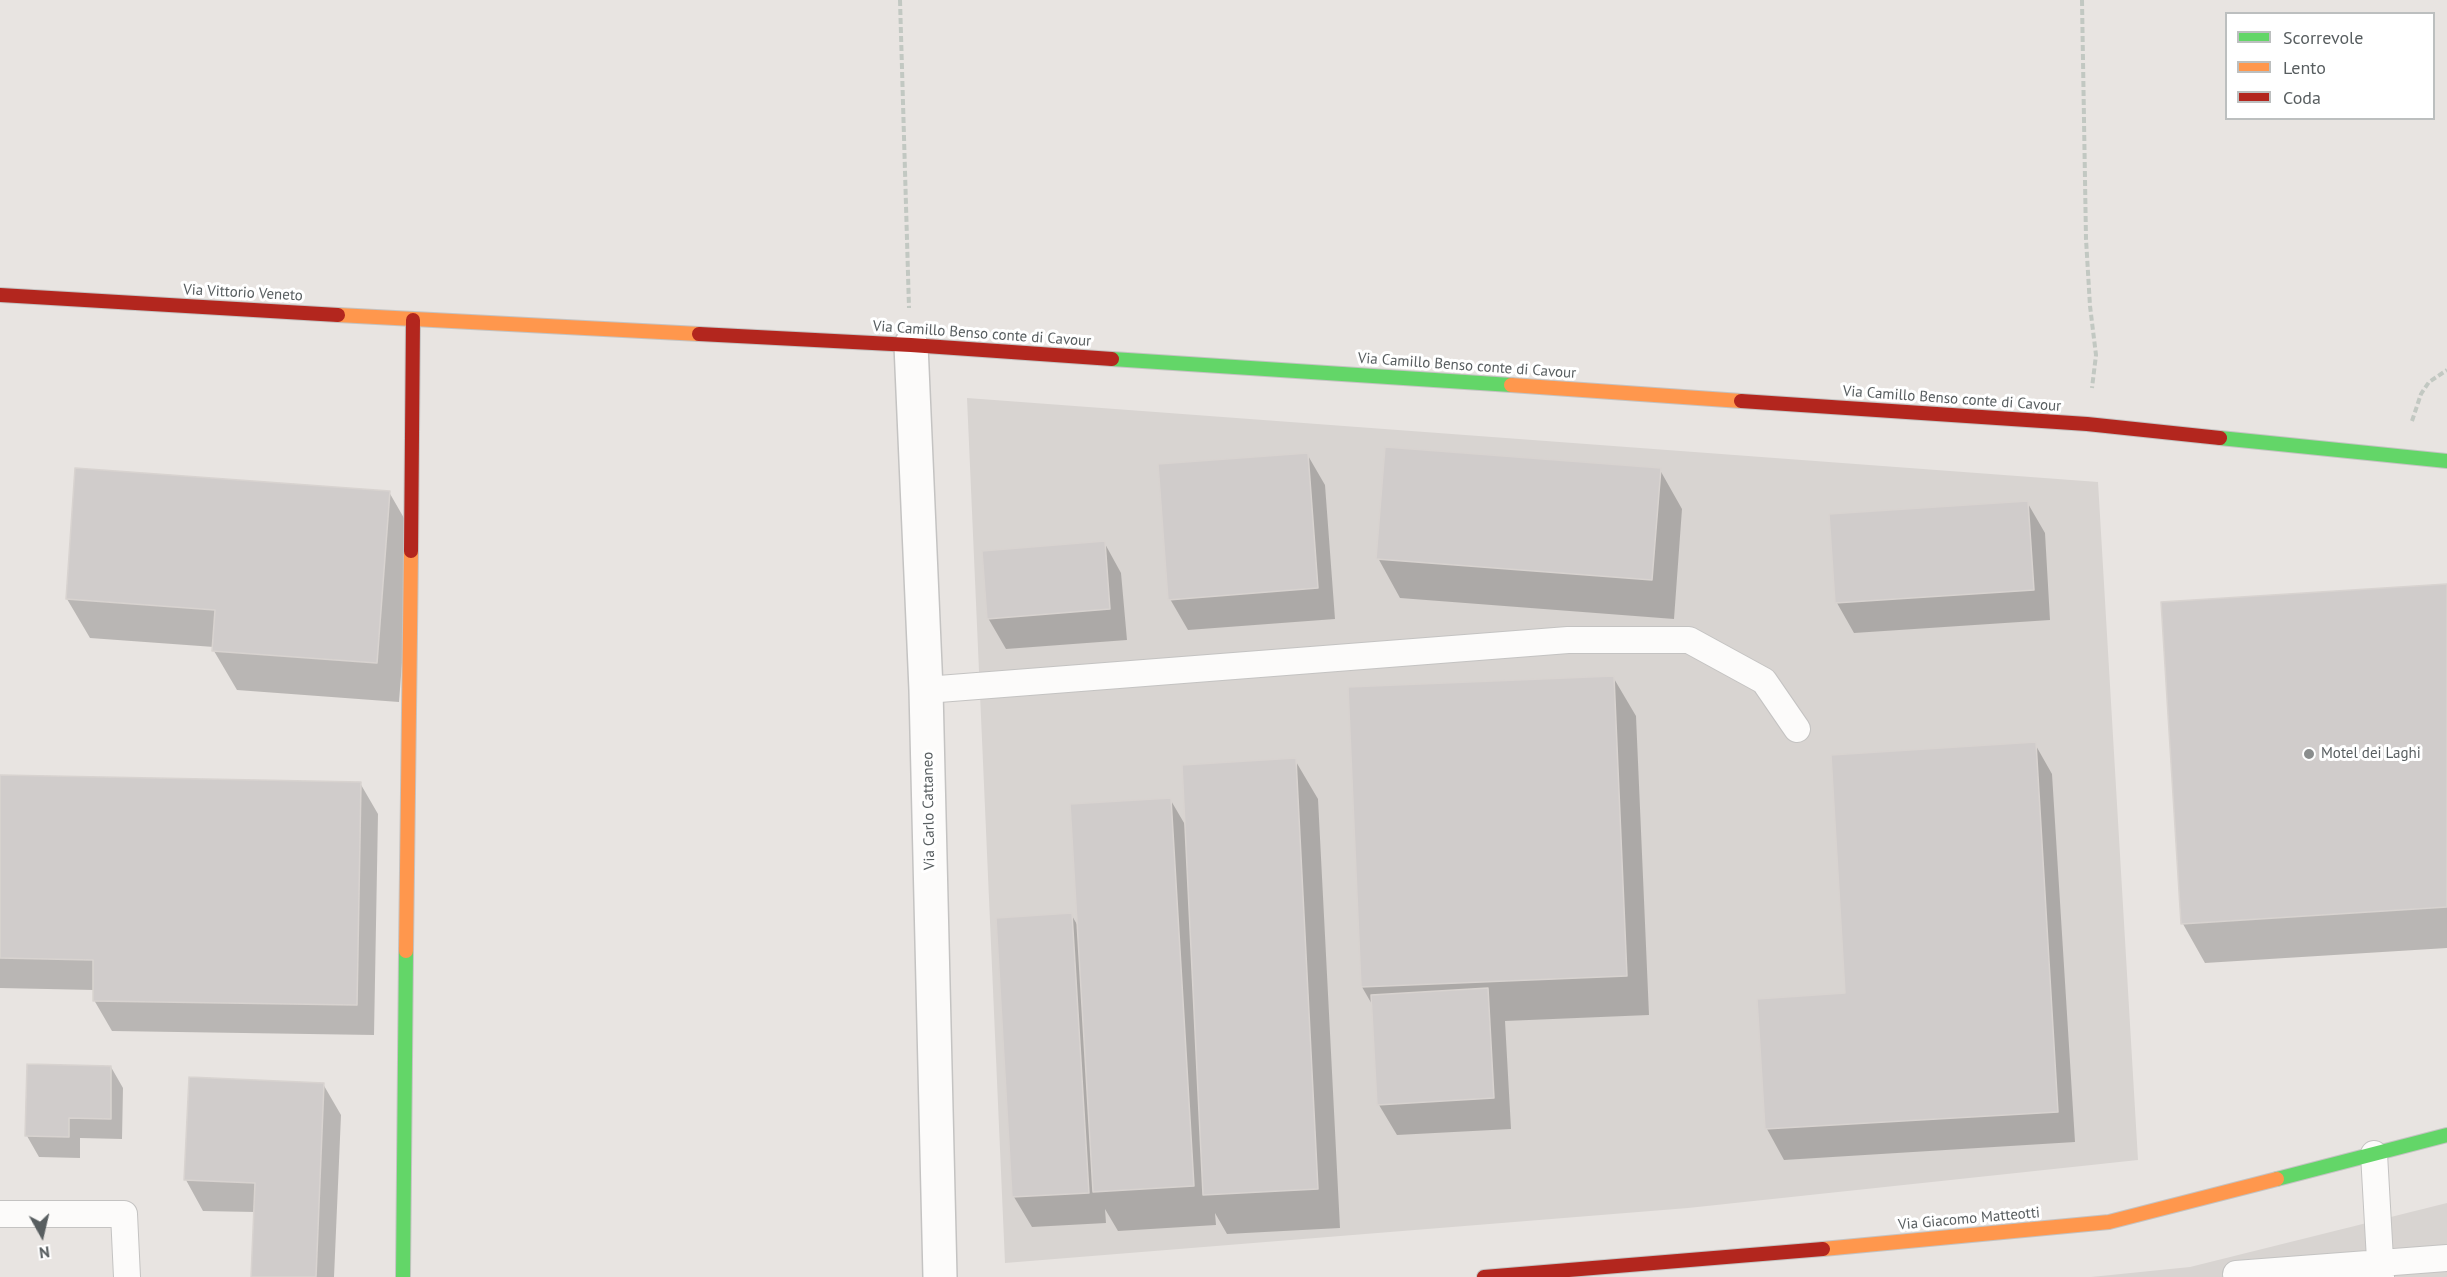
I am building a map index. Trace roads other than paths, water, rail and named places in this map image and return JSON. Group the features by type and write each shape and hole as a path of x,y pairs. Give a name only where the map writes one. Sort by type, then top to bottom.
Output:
{"street":[{"name":"Via Vittorio Veneto","path":"3,298 483,324"},
{"path":"404,1277 413,320"},
{"name":"Via Camillo Benso conte di Cavour","path":"483,324 910,345 2087,424 2447,460"},
{"name":"Via Carlo Cattaneo","path":"910,345 926,690 940,1277"},
{"name":"Via Giacomo Matteotti","path":"1484,1277 1716,1268 2109,1222 2447,1136"}],"lane":[{"path":"926,690 1568,640 1689,640 1764,681 1797,729"},
{"path":"2374,1154 2381,1270"},
{"path":"0,1214 124,1214 126,1277"},
{"path":"2236,1274 2381,1270 2447,1258"}],"place":[{"name":"Motel dei Laghi","path":"2309,754"}]}
